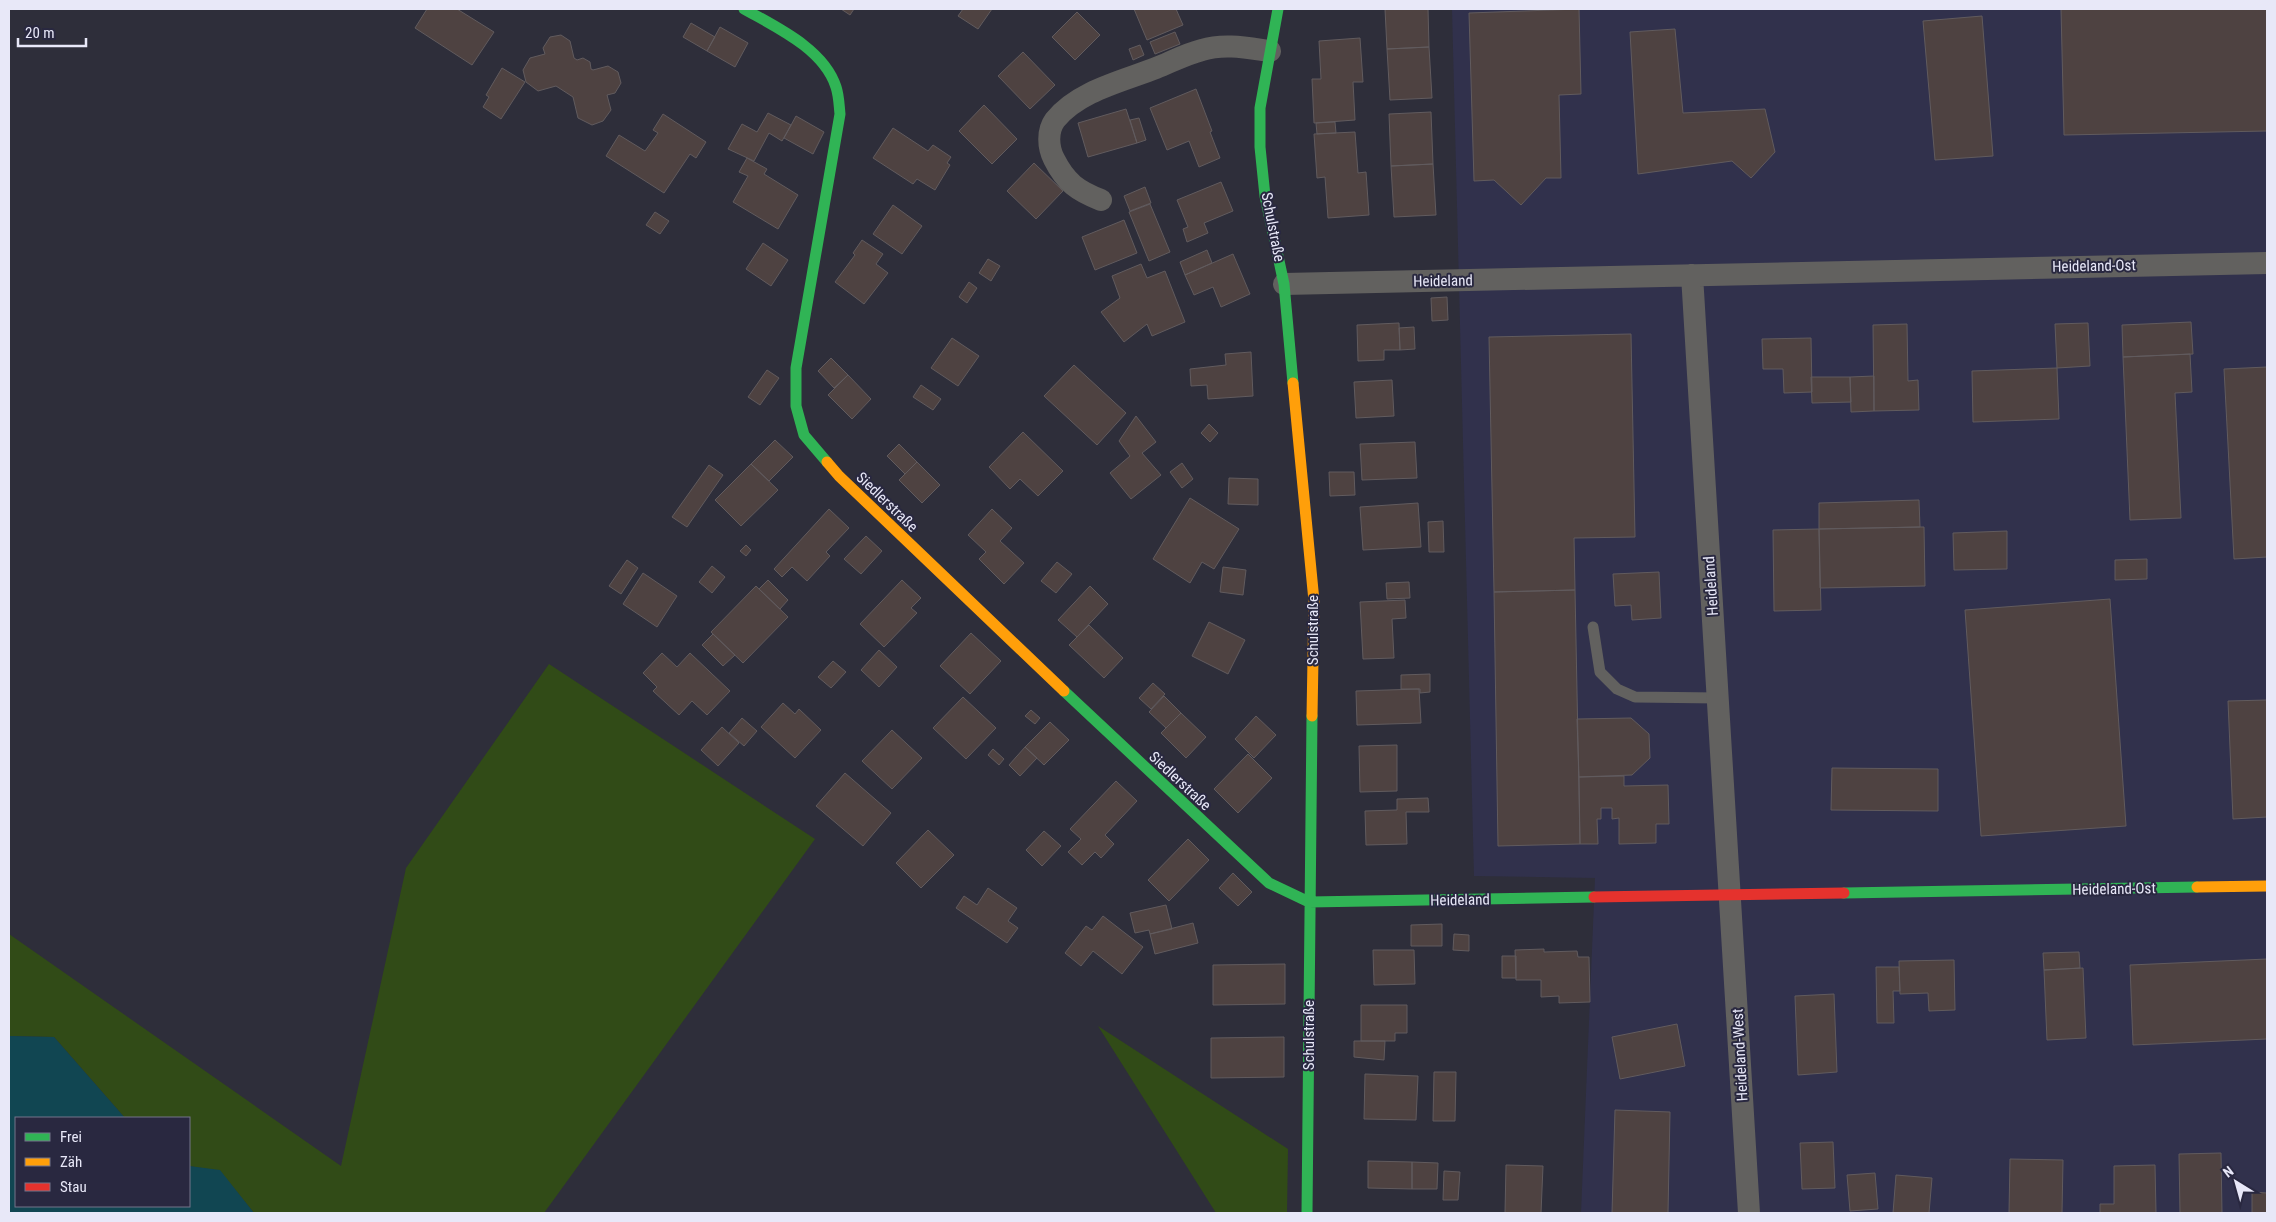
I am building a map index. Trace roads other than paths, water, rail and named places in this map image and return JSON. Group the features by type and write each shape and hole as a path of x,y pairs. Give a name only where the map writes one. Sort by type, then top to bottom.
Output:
{"street":[{"name":"Siedlerstraße","path":"744,9 793,38 827,70 836,86 840,114 796,368 796,406 804,436 839,476 910,545 1121,746 1269,883 1309,902"},
{"name":"Schulstraße","path":"1278,9 1260,108 1260,147 1265,196 1284,284 1314,601 1309,902 1307,1213"},
{"path":"1101,200 1079,191 1060,171 1051,153 1048,136 1055,120 1071,105 1089,94 1203,49 1227,46 1270,51"},
{"name":"Heideland-Ost","path":"1922,269 2267,263"},
{"name":"Heideland","path":"1284,284 1922,269"},
{"name":"Heideland","path":"1692,275 1730,896"},
{"name":"Heideland-Ost","path":"1962,892 2267,886"},
{"name":"Heideland","path":"1309,902 1962,892"},
{"name":"Heideland-West","path":"1730,896 1749,1213"}],"lane":[{"path":"1593,627 1600,672 1616,689 1635,697 1718,698"}]}
